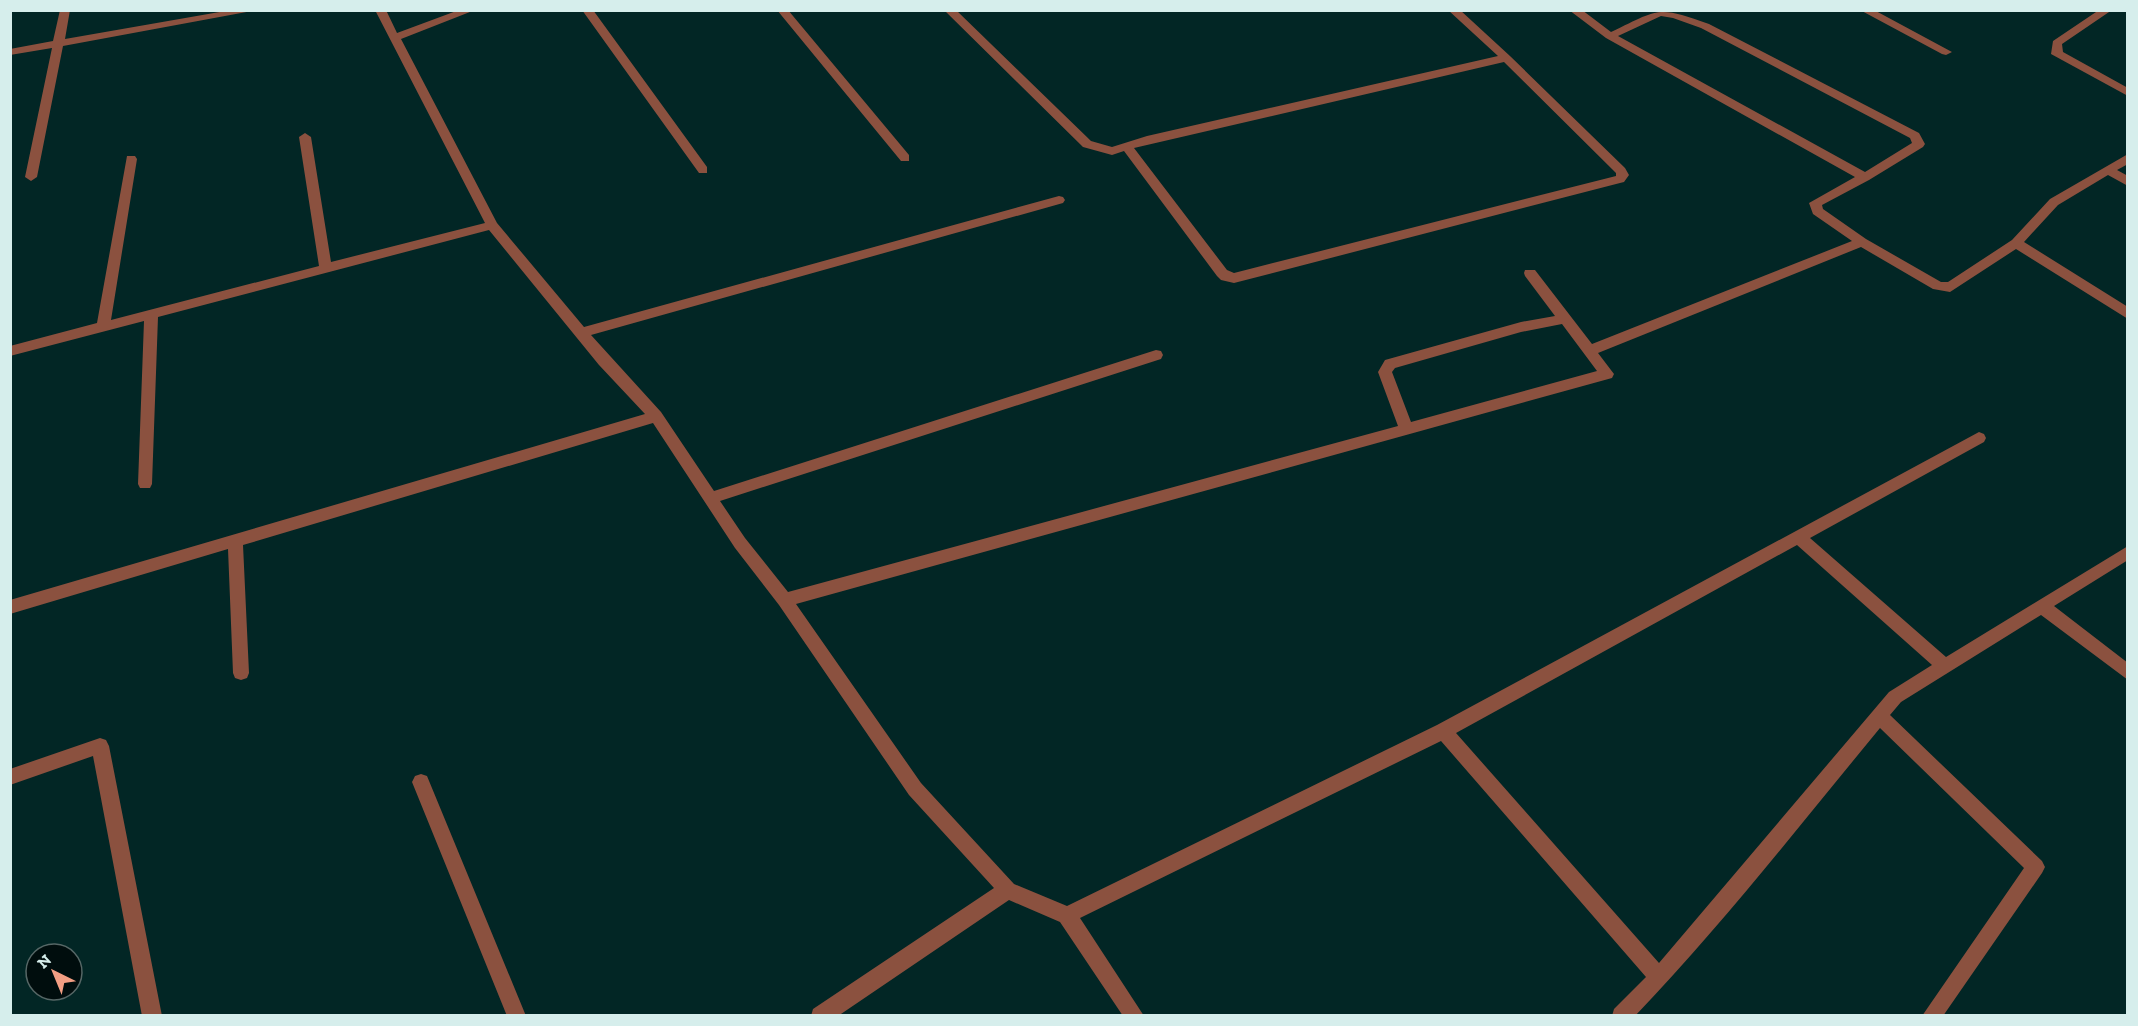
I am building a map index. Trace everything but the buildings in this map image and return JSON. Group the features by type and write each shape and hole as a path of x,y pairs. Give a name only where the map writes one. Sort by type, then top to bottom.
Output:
{"street":[{"path":"31,177 65,10"},
{"path":"10,52 253,10"},
{"path":"380,10 492,225 581,333 656,416 740,543 785,600 915,789 1008,890 1067,915 1135,1016"},
{"path":"394,38 470,10"},
{"path":"586,10 703,170"},
{"path":"782,10 905,158"},
{"path":"949,10 1087,144 1112,151 1147,140 1506,58"},
{"path":"1127,147 1222,273 1234,278 1620,179 1623,175 1620,171 1506,58 1453,10"},
{"path":"1574,10 1610,36 1865,177"},
{"path":"1865,10 1946,52"},
{"path":"2107,10 2057,43 2057,54 2127,93"},
{"path":"1610,36 1660,13 1675,15 1705,26 1915,136 1919,144 1865,177 1815,203 1817,211 1862,242 1938,286 1950,287 2016,243 2054,202 2127,158"},
{"path":"305,137 326,268"},
{"path":"103,328 131,159"},
{"path":"2108,170 2127,182"},
{"path":"581,333 1059,200"},
{"path":"10,351 492,225"},
{"path":"1589,351 1862,242"},
{"path":"2016,243 2127,314"},
{"path":"785,600 1607,374 1530,273"},
{"path":"145,484 151,315"},
{"path":"1406,429 1386,372 1390,364 1521,327 1565,319"},
{"path":"710,498 1156,355"},
{"path":"10,607 656,416"},
{"path":"1067,915 1443,730 1979,438"},
{"path":"1798,537 1945,666"},
{"path":"235,540 241,673"},
{"path":"1621,1016 1659,977 1750,873 1895,697 2127,552"},
{"path":"2042,606 2127,673"},
{"path":"1879,716 2036,867 1931,1016"},
{"path":"1443,730 1659,977"},
{"path":"10,777 100,746 152,1016"},
{"path":"421,782 517,1016"},
{"path":"820,1016 1008,890"}]}
